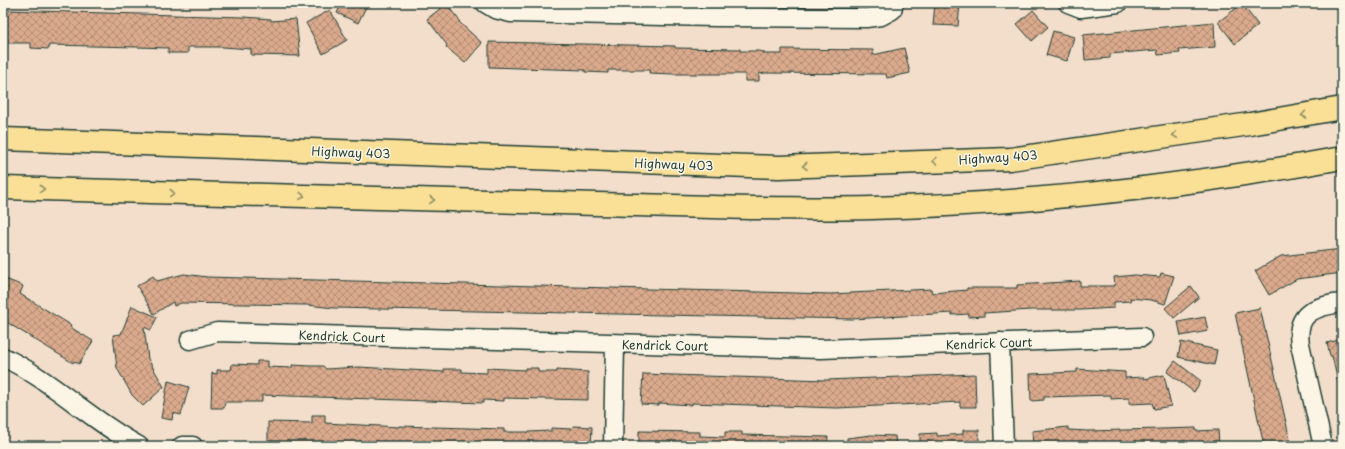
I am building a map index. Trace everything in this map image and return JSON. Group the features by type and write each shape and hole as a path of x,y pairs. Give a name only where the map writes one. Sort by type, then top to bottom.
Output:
{"highway":[{"name":"Highway 403","path":"3,139 779,167 1010,159 1250,124 1342,108"},
{"path":"3,188 750,208 870,208 966,204 1103,193 1258,173 1342,158"}],"street":[{"path":"485,3 495,9 511,13 717,10 866,18 881,16 892,10 894,3"},
{"path":"1068,3 1081,8 1118,3"},
{"path":"1323,446 1300,344 1299,327 1305,316 1314,309 1342,303"},
{"name":"Kendrick Court","path":"190,340 217,332 843,349 1142,337"},
{"path":"1000,342 1004,446"},
{"path":"612,446 615,344"},
{"path":"3,357 39,378 104,426 139,446"},
{"path":"182,446 193,446"}],"building":[{"path":"342,3 368,3 358,23 337,13"},
{"path":"935,3 960,3 958,26 933,25"},
{"path":"446,4 460,21 459,22 482,43 465,63 446,47 447,45 427,19"},
{"path":"1242,4 1258,25 1235,44 1218,22"},
{"path":"3,10 244,17 271,19 271,21 296,19 300,56 251,55 251,49 223,47 188,47 188,53 168,53 168,48 137,47 49,45 49,49 31,48 31,43 3,43"},
{"path":"330,10 347,40 323,54 306,23"},
{"path":"1033,10 1048,27 1032,41 1017,24"},
{"path":"1214,22 1215,47 1179,50 1180,53 1158,55 1157,50 1110,54 1110,58 1085,60 1083,35"},
{"path":"1053,31 1074,37 1067,61 1046,55"},
{"path":"489,42 675,46 675,48 740,49 740,51 764,52 764,54 782,54 782,49 873,50 873,55 904,48 910,73 887,78 886,74 765,73 759,74 759,81 745,81 745,74 649,73 650,70 608,70 608,73 585,72 585,70 489,67"},
{"path":"1342,249 1342,273 1297,279 1269,295 1255,271 1281,256"},
{"path":"1161,273 1174,276 1165,304 1151,300 1130,298 1131,301 1114,302 1114,308 1081,310 1031,310 984,313 984,316 969,317 969,314 952,315 952,313 852,319 334,308 307,305 181,303 174,306 173,302 154,314 137,286 153,276 157,281 184,274 207,277 831,294 931,289 932,293 967,290 967,288 1017,288 1017,285 1080,281 1080,286 1115,286 1114,277 1135,275 1160,277"},
{"path":"3,278 23,286 20,294 71,325 70,327 93,341 79,364 74,361 73,363 3,320"},
{"path":"1191,286 1199,297 1174,318 1165,308"},
{"path":"132,306 157,317 151,330 144,327 148,359 164,387 143,406 132,395 117,368 113,335 121,334"},
{"path":"1260,308 1290,440 1264,446 1235,313"},
{"path":"1205,317 1208,331 1181,336 1178,322"},
{"path":"1342,339 1342,382 1338,382 1332,356 1330,356 1327,343"},
{"path":"1181,342 1217,350 1214,365 1178,357"},
{"path":"257,361 268,361 268,367 292,368 292,365 323,366 326,369 359,367 444,372 444,369 462,369 462,372 487,373 487,368 525,370 525,368 538,368 538,372 557,372 557,370 588,372 588,400 504,398 504,401 483,400 483,403 262,395 262,402 225,402 224,408 211,408 212,373 217,374 217,370 231,370 232,364 257,365"},
{"path":"1175,361 1201,381 1194,392 1167,372"},
{"path":"1077,369 1125,372 1125,378 1144,377 1144,379 1164,375 1171,406 1154,409 1152,403 1129,404 1129,398 1111,399 1111,395 1044,397 1044,400 1031,401 1030,374 1077,372"},
{"path":"643,374 826,380 975,374 976,407 960,407 960,402 837,408 692,403 692,405 659,403 659,405 641,404"},
{"path":"168,381 189,387 181,415 173,413 172,420 161,418"},
{"path":"312,415 325,415 325,423 399,427 504,429 504,432 551,431 551,428 572,429 573,426 592,427 591,446 268,446 268,422 312,423"},
{"path":"1068,427 1068,430 1088,431 1196,428 1196,431 1218,430 1219,446 1033,446 1032,431"},
{"path":"963,430 979,430 979,446 920,446 920,434 937,433 937,436 963,434"},
{"path":"639,431 700,432 700,436 725,437 725,432 742,432 742,435 828,437 827,446 639,446"},
{"path":"871,435 895,436 896,446 847,446 847,438"}]}
